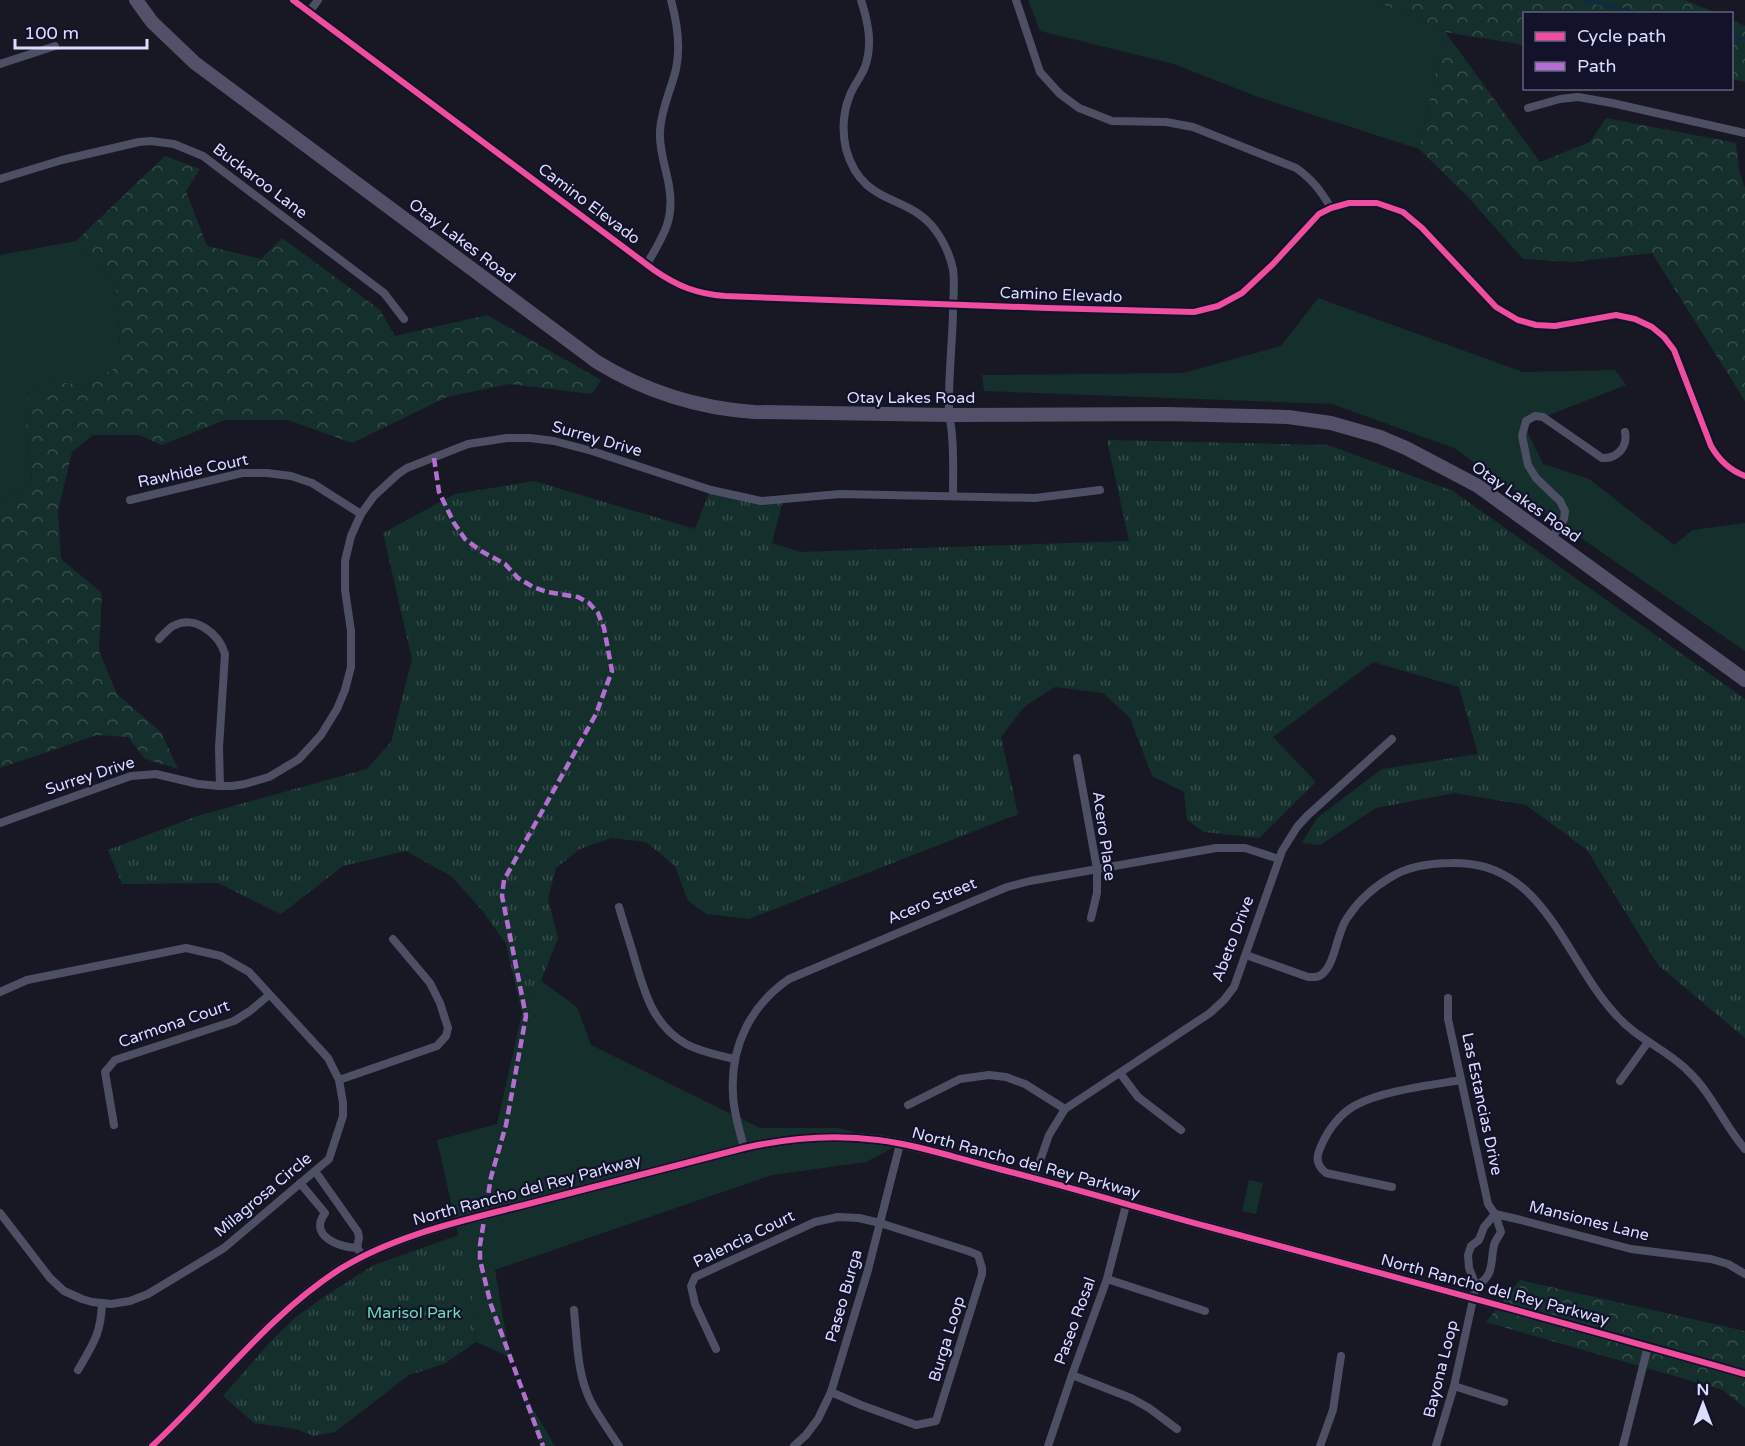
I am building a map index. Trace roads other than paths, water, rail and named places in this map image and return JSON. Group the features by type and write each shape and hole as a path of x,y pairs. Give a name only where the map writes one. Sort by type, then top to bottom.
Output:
{"main road":[{"name":"Otay Lakes Road","path":"136,0 152,22 195,63 597,362 627,380 676,399 734,411 842,415 1167,414 1288,417 1331,423 1380,437 1417,453 1478,486 1745,680"}],"street":[{"name":"Camino Elevado","path":"293,0 678,285 708,294 1174,312 1204,310 1224,304 1248,289 1319,214 1349,203 1368,202 1386,205 1402,212 1422,228 1496,307 1518,320 1536,325 1555,326 1616,315 1635,319 1652,327 1674,350 1715,454 1727,466 1745,476"},
{"path":"309,12 318,0"},
{"path":"647,264 666,231 670,211 669,184 662,161 660,131 664,102 676,67 678,33 671,0"},
{"path":"861,0 868,24 869,46 865,66 849,96 844,116 844,136 848,156 862,181 879,195 910,209 929,222 944,244 951,262 953,304 949,415 952,437 953,496"},
{"path":"1016,0 1040,72 1060,94 1074,105 1112,121 1166,122 1192,127 1280,161 1307,175 1331,208"},
{"path":"0,64 54,46"},
{"path":"1528,108 1560,99 1578,98 1612,103 1745,133"},
{"name":"Buckaroo Lane","path":"0,179 62,160 128,144 151,141 184,147 203,156 384,293 404,319"},
{"path":"1552,538 1564,519 1565,511 1560,501 1536,478 1528,465 1522,436 1526,421 1535,416 1543,417 1602,458 1614,456 1623,448 1626,441 1625,432"},
{"name":"Surrey Drive","path":"0,823 139,774 165,775 198,784 220,786 257,781 290,765 315,744 338,709 345,690 351,667 351,631 345,590 345,561 351,536 361,514 381,488 407,468 468,444 507,438 554,441 711,490 761,501 840,494 1035,498 1100,490"},
{"name":"Rawhide Court","path":"130,500 242,473 267,473 291,476 312,483 361,514"},
{"path":"159,639 172,626 189,623 208,630 223,649 225,654 219,748 220,786"},
{"name":"Abeto Drive","path":"1034,1178 1049,1135 1065,1110 1210,1013 1224,1000 1234,987 1279,859 1290,838 1307,816 1392,738"},
{"name":"Acero Place","path":"1077,758 1097,869 1097,893 1091,918"},
{"name":"Acero Street","path":"744,1148 732,1095 734,1059 744,1030 760,1004 779,986 801,973 1007,887 1216,848 1245,848 1279,859"},
{"path":"1246,956 1308,977 1317,977 1329,964 1340,931 1350,914 1358,904 1392,876 1422,865 1456,862 1491,870 1513,880 1539,902 1618,1018 1689,1072 1714,1103 1745,1149"},
{"path":"619,907 648,1001 660,1022 675,1037 688,1045 734,1059"},
{"path":"339,1080 437,1046 446,1036 448,1028 441,1003 430,983 393,939"},
{"name":"Milagrosa Circle","path":"0,992 27,980 186,948 211,952 249,972 328,1058 339,1080 343,1103 343,1116 329,1160 224,1248 139,1298 102,1303 82,1299 59,1288 0,1214"},
{"name":"Carmona Court","path":"114,1125 105,1072 115,1060 234,1021 269,995"},
{"name":"Las Estancias Drive","path":"1448,998 1448,1019 1488,1203 1495,1214 1501,1232 1494,1244 1490,1271 1484,1281 1476,1286"},
{"path":"1620,1081 1648,1042"},
{"path":"1120,1073 1138,1097 1181,1130"},
{"path":"908,1105 960,1079 989,1075 1006,1077 1024,1084 1065,1110"},
{"path":"1392,1187 1326,1173 1317,1158 1325,1137 1343,1114 1360,1103 1406,1090 1461,1080"},
{"name":"North Rancho del Rey Parkway","path":"152,1446 180,1420 265,1329 304,1295 340,1270 360,1252 433,1229 744,1148 818,1137 859,1138 900,1143 1745,1374"},
{"name":"Paseo Burga","path":"794,1446 818,1419 831,1392 868,1270 900,1143"},
{"path":"315,1171 338,1203 358,1232 360,1252 340,1247 328,1240 322,1233 321,1218 338,1203"},
{"path":"300,1183 324,1213"},
{"name":"Paseo Rosal","path":"1048,1446 1071,1375 1107,1280 1126,1204"},
{"name":"Las Estancias Drive","path":"1473,1298 1476,1286 1469,1269 1468,1256 1471,1246 1479,1240 1484,1227 1495,1214"},
{"name":"Mansiones Lane","path":"1495,1214 1631,1249 1711,1259 1728,1264 1745,1274"},
{"name":"Palencia Court","path":"716,1349 695,1304 691,1286 695,1277 822,1220 849,1217 880,1223"},
{"name":"Burga Loop","path":"831,1392 916,1425 936,1422 982,1274 978,1256 968,1251 880,1223"},
{"path":"1479,1240 1494,1244"},
{"path":"1107,1280 1205,1311"},
{"name":"Bayona Loop","path":"1436,1446 1454,1386 1473,1298"},
{"path":"78,1370 96,1339 102,1322 102,1303"},
{"path":"574,1310 578,1352 584,1382 591,1402 619,1446"},
{"path":"1623,1446 1648,1346"},
{"path":"1320,1446 1333,1410 1341,1356"},
{"path":"1071,1375 1131,1398 1177,1429"},
{"path":"1454,1386 1504,1402"}],"waterway":[{"path":"1585,0 1632,12"},
{"path":"1733,36 1745,39"}],"park label":[{"name":"Marisol Park","path":"414,1313"}]}
